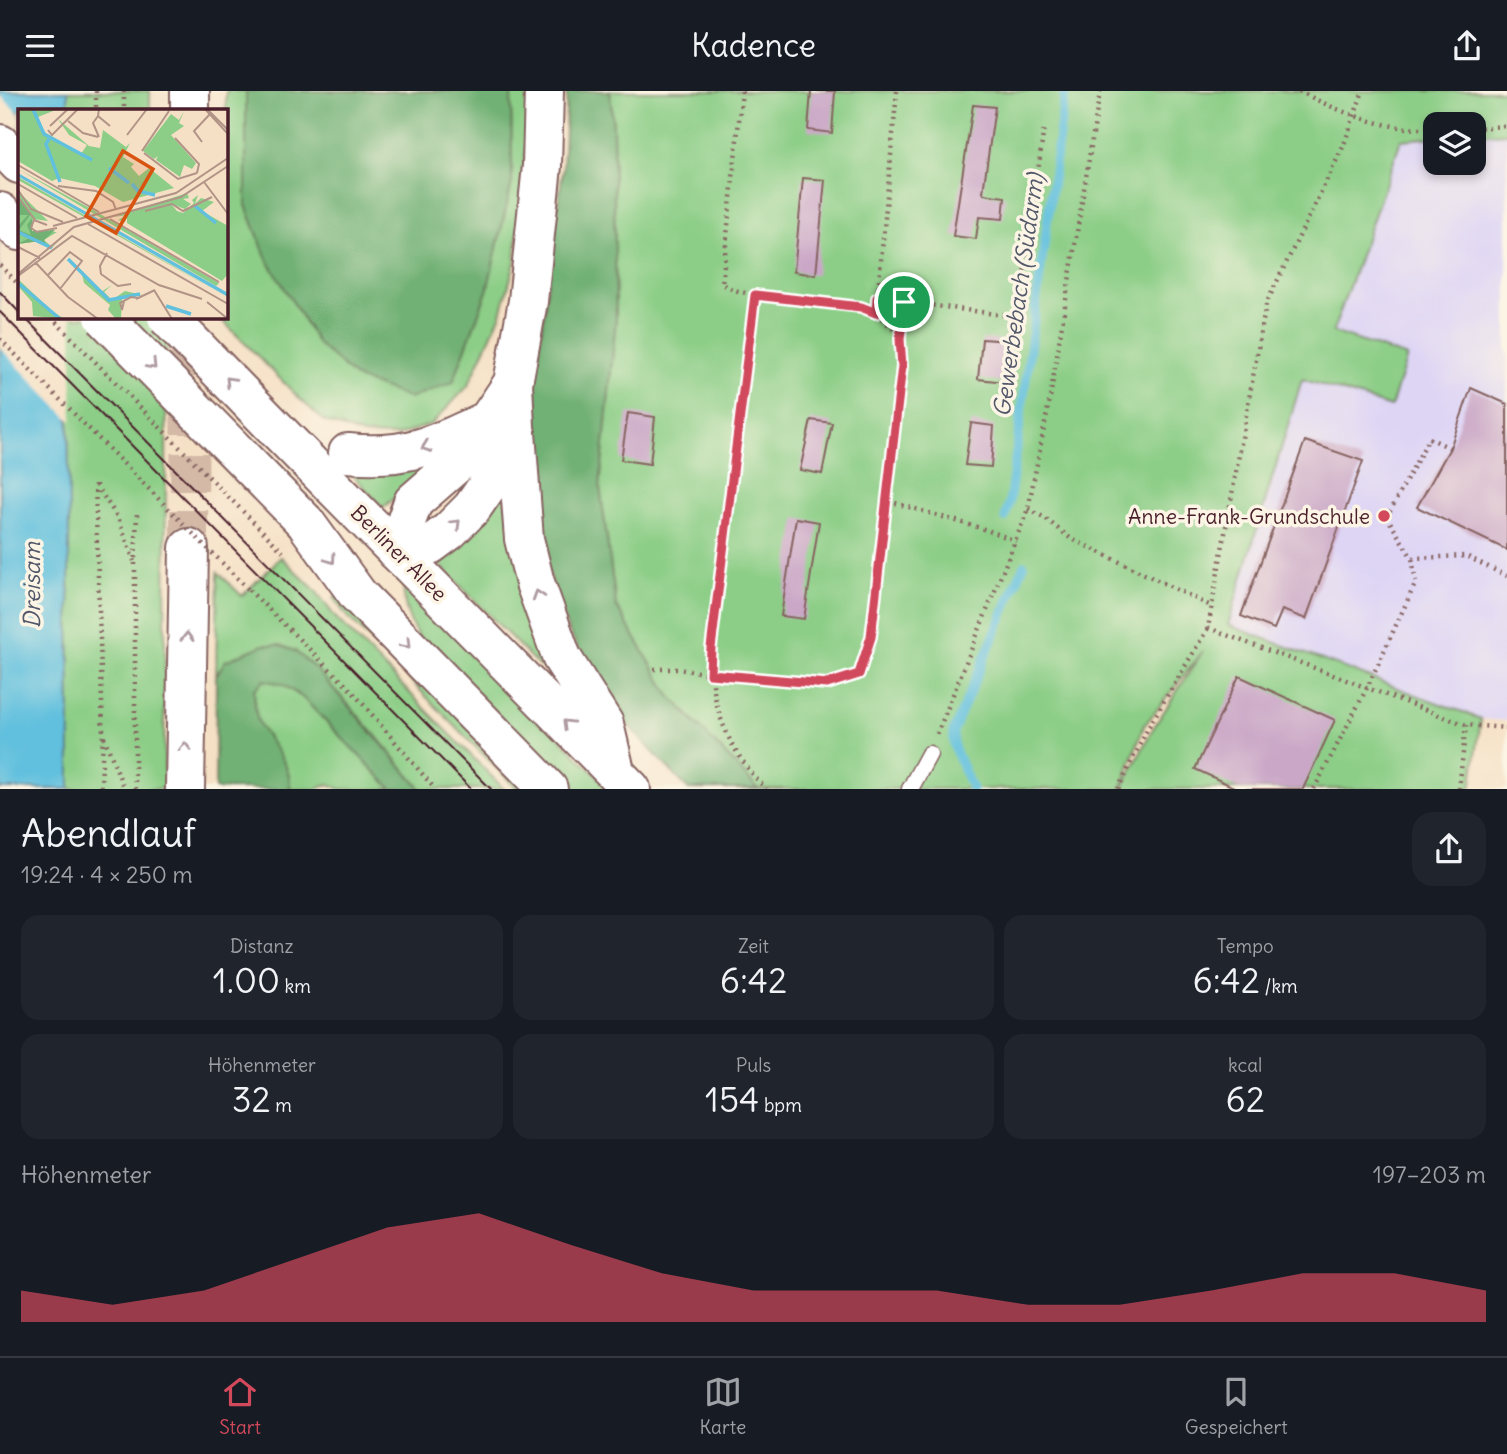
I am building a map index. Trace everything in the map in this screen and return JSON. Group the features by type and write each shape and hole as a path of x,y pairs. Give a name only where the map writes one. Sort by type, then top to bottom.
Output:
{"main road":[{"path":"190,91 190,109"},
{"path":"544,91 542,166 528,301 513,383 501,423 534,583 562,659 604,724 623,781"},
{"path":"0,144 18,163"},
{"path":"0,212 18,230"},
{"path":"106,319 305,521 358,595 548,789"},
{"name":"Berliner Allee","path":"169,319 623,781"},
{"path":"277,430 348,453 388,455 416,451 501,423"},
{"path":"358,595 396,551 413,502 501,423"},
{"path":"185,789 188,548"}],"lane":[{"path":"910,789 929,754"}],"path":[{"path":"96,91 96,109"},
{"path":"124,91 124,109"},
{"path":"743,91 722,284 731,290 755,295 861,307 876,313 892,327 900,339"},
{"path":"876,313 897,91"},
{"path":"929,754 1028,509 1050,398 1100,91"},
{"path":"1299,91 1355,117 1423,129"},
{"path":"1118,789 1148,728 1208,628 1266,304 1355,117 1363,91"},
{"path":"877,298 1018,317 1044,127"},
{"path":"1486,128 1507,127"},
{"path":"0,265 18,284"},
{"path":"755,295 710,674 715,705 728,739 751,773 766,789"},
{"path":"654,669 827,684 859,674 871,637 902,366 900,339 904,302"},
{"path":"53,319 283,552"},
{"path":"0,339 352,691 435,789"},
{"path":"1314,789 1367,688 1416,582 1412,558 1387,517 1429,438 1450,448"},
{"path":"101,789 103,733 95,484 118,519 135,564"},
{"path":"885,500 1016,541"},
{"path":"1028,509 1045,518 1070,538 1211,606"},
{"path":"135,789 137,513"},
{"path":"1412,558 1466,556 1507,576"},
{"path":"1208,628 1466,725 1507,728"},
{"path":"1459,789 1466,725"},
{"path":"103,733 124,789"}],"shaded area":[{"name":"Anne-Frank-Grundschule","path":"1507,133 1507,721 1481,719 1228,625 1302,378 1390,407 1407,357 1333,332 1401,140 1423,138 1423,175 1486,175 1486,134"}],"green space":[{"path":"68,91 150,91 150,109 68,109"},
{"path":"226,91 246,91 246,205 267,259 453,382 487,291 512,182 511,91 531,91 515,262 501,314 468,386 432,424 397,436 363,435 324,421 221,319 228,319"},
{"path":"246,91 511,91 512,182 487,291 453,382 410,398 356,378 318,344 267,259 246,205"},
{"path":"567,91 610,91 616,318 600,487 616,606 670,696 758,789 688,789 634,732 603,694 568,630 543,555 530,438 563,168"},
{"path":"610,91 1507,91 1507,133 1486,134 1486,112 1423,112 1423,138 1401,140 1333,332 1407,357 1391,407 1302,379 1228,625 1481,719 1471,789 1122,789 1152,730 1203,651 1144,726 1121,789 758,789 670,696 616,606 600,487 616,318"},
{"path":"68,319 167,319 164,789 70,789"},
{"path":"436,461 383,508 350,472 394,473"},
{"path":"503,493 547,663 544,667 539,666 436,561"},
{"path":"281,557 315,590 336,618 504,789 421,789 329,684 290,650 277,645 251,651 225,661 216,676 218,572 242,596"},
{"path":"404,580 610,789 568,789 423,644 408,614 404,598"},
{"path":"339,594 530,789 517,789 345,614 334,598"},
{"path":"263,645 278,645 295,651 318,671 421,789 392,789 303,698 282,684 264,680 254,690 256,715 284,762 290,789 215,789 216,676 225,661"},
{"path":"264,680 282,684 303,698 392,789 340,789 329,784 317,789 290,789 284,762 263,731 256,715 254,690"}],"water":[{"name":"Dreisam","path":"0,91 68,91 68,109 18,109 18,319 68,319 70,789 0,789"}],"pier":[{"path":"0,95 18,113 18,319 72,319 72,422 0,348"}],"building":[{"path":"811,91 835,91 832,133 808,130"},
{"path":"973,105 995,107 983,192 1005,197 1003,219 979,217 976,239 953,236"},
{"path":"803,178 825,180 816,275 794,272"},
{"path":"982,339 1009,341 1005,382 978,379"},
{"path":"1471,388 1507,404 1507,550 1417,507 1450,448"},
{"path":"628,413 655,417 650,464 621,460"},
{"path":"811,420 832,423 822,474 800,470"},
{"path":"971,423 994,426 991,467 965,465"},
{"path":"1305,441 1363,461 1306,619 1282,610 1274,629 1241,616"},
{"path":"796,518 819,522 804,619 781,616"},
{"path":"1239,676 1335,720 1303,789 1238,789 1195,769"}],"waterway":[{"name":"Gewerbebach (Südarm)","path":"1005,518 1065,91"},
{"name":"Gewerbebach (Südarm)","path":"972,789 954,747 953,732 1024,565"}],"tunnel":[{"path":"189,548 190,319"}],"tram line":[{"path":"0,292 18,311"},
{"path":"0,312 471,789"},
{"path":"26,319 491,789"}],"place":[{"name":"Anne-Frank-Grundschule","path":"1384,516"}],"route":[{"path":"755,295 861,307 876,313 877,298 904,302 900,339 902,366 871,637 859,674 827,684 710,674 755,295"}]}
